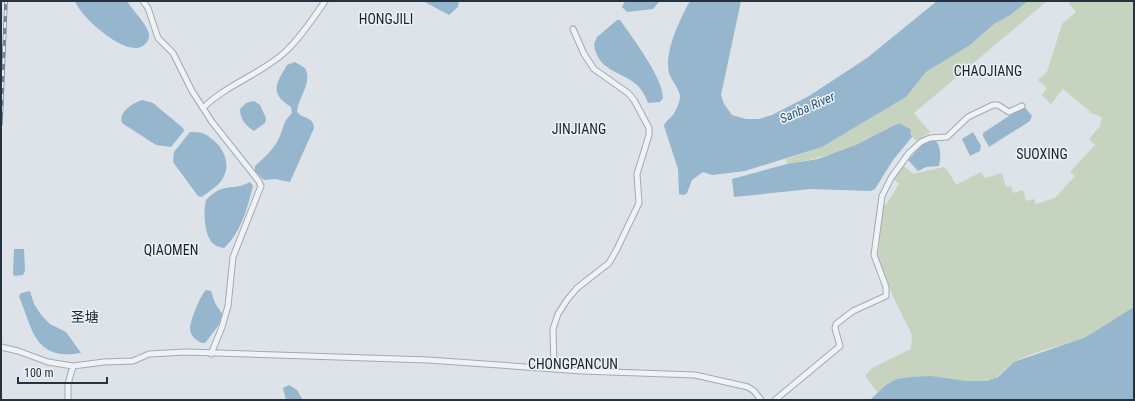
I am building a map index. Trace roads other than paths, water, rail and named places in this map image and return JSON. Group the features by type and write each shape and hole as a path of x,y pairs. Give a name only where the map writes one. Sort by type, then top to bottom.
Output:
{"street":[{"path":"143,1 148,8 158,38 173,53 192,91 203,108 261,186 234,257 228,306 222,327 210,354"},
{"path":"203,108 214,97 284,53 298,39 324,1"},
{"path":"554,368 553,329 558,314 577,288 609,263 617,249 639,203 637,174 650,135 649,128 634,100 628,93 594,69 584,54 573,29"},
{"path":"775,400 840,346 835,328 836,324 853,311 886,296 886,287 874,257 880,203 883,191 909,153 926,139 949,136 968,117 993,105 998,105 1009,112 1022,106"},
{"path":"1,347 18,351 48,362 73,366 104,362 134,361 148,354 186,352 210,354 436,360 695,375 748,387 754,391 761,400"},
{"path":"68,400 68,384 73,366"}],"water":[{"path":"75,1 127,1 146,27 149,34 148,40 139,48 129,47 118,43 96,27 86,17"},
{"path":"423,1 459,1 458,7 449,15"},
{"path":"625,1 660,1 653,9 627,12 622,7"},
{"name":"Sanba River","path":"690,1 741,1 721,95 724,104 732,115 746,119 759,119 772,115 809,96 867,58 937,1 1028,1 1010,15 994,24 970,45 926,72 906,97 822,147 745,171 712,175 703,172 692,180 687,193 684,195 679,194 678,169 664,126 674,113 680,98 679,92 669,73 669,55 674,36"},
{"path":"617,20 620,20 653,69 662,90 663,98 660,102 648,103 641,89 637,85 605,65 596,53 594,44 597,37"},
{"path":"295,62 305,68 307,74 306,85 297,112 310,120 314,124 314,128 290,182 275,179 264,180 255,171 255,166 273,148 280,136 285,122 292,113 291,107 284,102 277,93 277,88 280,78 287,65"},
{"path":"142,100 153,103 183,128 184,131 171,147 156,145 122,123 122,115 127,108"},
{"path":"254,101 260,105 266,118 265,123 254,131 244,122 240,109 246,103"},
{"path":"1024,106 1032,116 1030,121 989,147 983,133"},
{"path":"899,123 910,129 912,137 893,160 875,189 871,191 811,189 734,197 732,179 787,164 818,159 856,145"},
{"path":"190,132 204,134 213,140 218,144 226,160 226,172 223,178 216,186 202,197 198,196 173,162 174,152"},
{"path":"973,132 981,146 980,151 970,156 962,139"},
{"path":"930,140 936,141 939,146 939,166 926,167 918,171 908,160 924,143"},
{"path":"250,182 253,186 243,219 235,235 224,248 216,246 211,242 205,224 206,200 218,191 244,185"},
{"path":"14,249 24,249 25,271 23,275 14,276 13,274"},
{"path":"206,290 211,291 215,303 223,315 218,326 205,343 202,343 192,336 190,329 196,309"},
{"path":"30,291 34,304 42,316 50,324 66,332 81,353 66,354 54,352 45,348 38,341 28,321 19,296 21,293"},
{"path":"1134,307 1134,400 870,400 886,385 897,379 931,376 965,381 987,381 998,377 1014,362 1086,337"},
{"path":"289,385 297,390 303,400 286,400 283,388"}],"railway":[{"path":"1,124 6,1"}],"district":[{"name":"HONGJILI","path":"386,19"},
{"name":"CHAOJIANG","path":"988,71"},
{"name":"JINJIANG","path":"579,129"},
{"name":"SUOXING","path":"1042,154"},
{"name":"QIAOMEN","path":"171,250"},
{"name":"圣塘","path":"85,317"},
{"name":"CHONGPANCUN","path":"573,364"}]}
